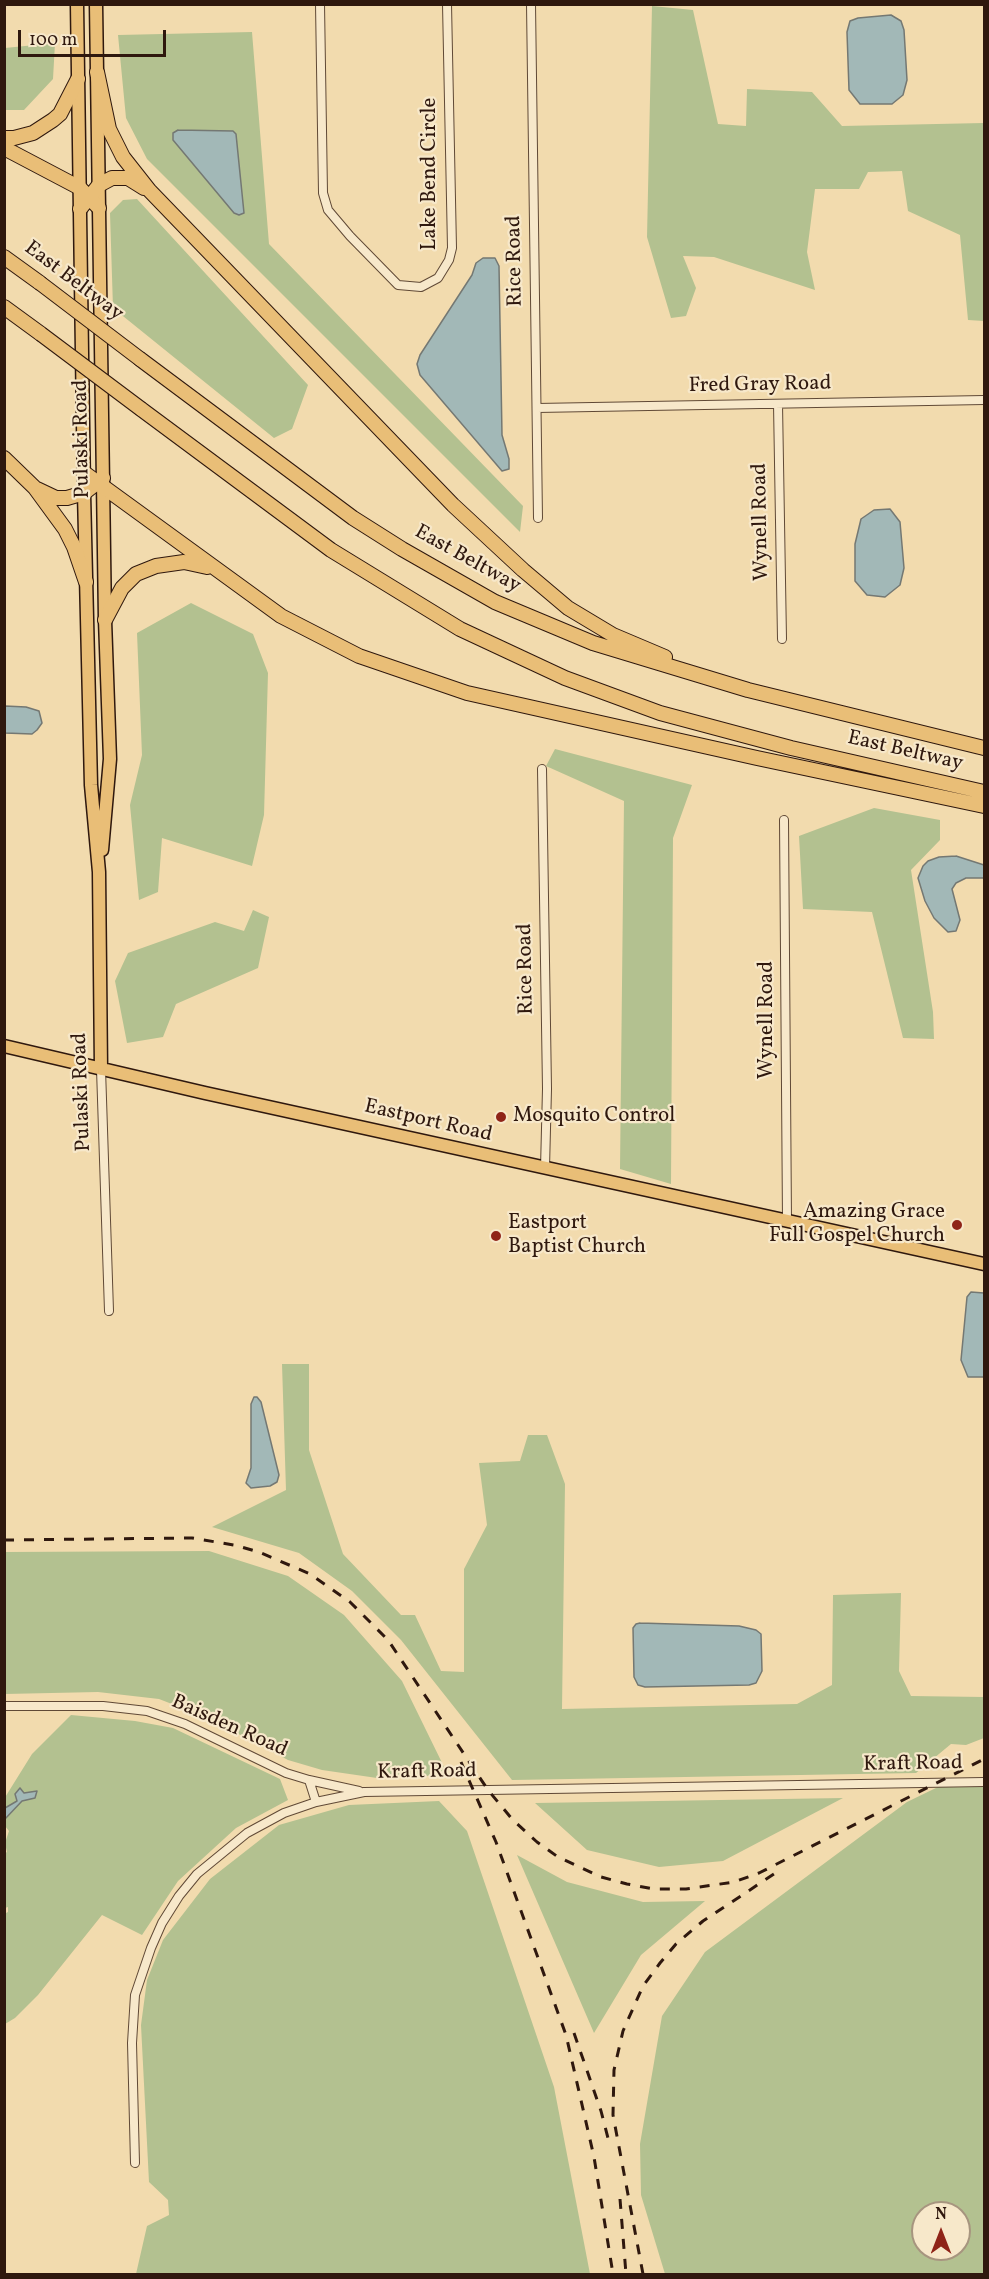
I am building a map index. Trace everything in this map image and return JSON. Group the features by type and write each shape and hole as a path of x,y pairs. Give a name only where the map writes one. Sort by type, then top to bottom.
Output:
{"highway":[{"path":"97,72 109,129 123,157 149,190 453,505 568,608 613,636 748,690"},
{"path":"4,138 33,133 53,120 60,114 78,79"},
{"path":"4,148 84,193 99,208"},
{"path":"80,209 84,193 112,178 128,178 149,190"},
{"name":"East Beltway","path":"4,257 353,518 495,602 593,643 748,690 984,748"},
{"name":"East Beltway","path":"4,307 297,527 460,629 566,678 660,713 791,748 984,792"},
{"path":"4,458 35,488 65,529 86,582"},
{"path":"83,472 281,616 358,656 466,693 984,806"},
{"path":"35,488 56,498 67,498 84,493 101,483"},
{"path":"105,620 122,588 136,574 156,566 184,562 213,568"}],"main road":[{"path":"77,4 84,193"},
{"name":"Pulaski Road","path":"96,4 101,483 110,759 99,872"},
{"name":"Pulaski Road","path":"80,209 83,472 91,785 99,872 101,1069"},
{"name":"Eastport Road","path":"4,1046 984,1264"}],"street":[{"name":"Lake Bend Circle","path":"320,4 323,193 328,210 398,285 422,287 438,278 449,260 452,248 447,4"},
{"name":"Rice Road","path":"531,4 538,518"},
{"name":"Fred Gray Road","path":"537,408 984,400"},
{"name":"Wynell Road","path":"778,404 782,639"},
{"name":"Rice Road","path":"542,769 547,1089 545,1167"},
{"name":"Wynell Road","path":"784,820 787,1221"},
{"name":"Pulaski Road","path":"101,1069 109,1311"},
{"name":"Baisden Road","path":"4,1706 82,1705 147,1711 185,1724 269,1766 309,1780 364,1792"},
{"path":"309,1780 316,1802"},
{"name":"Kraft Road","path":"135,2163 132,2043 135,1995 142,1970 162,1923 179,1896 197,1875 247,1833 284,1813 316,1802 364,1792 984,1782"}],"green space":[{"path":"652,6 693,10 718,124 746,126 747,89 812,92 842,126 984,123 984,321 968,320 960,235 908,211 902,171 868,172 859,189 815,189 807,252 815,290 714,257 683,256 696,288 686,316 671,318 647,237"},
{"path":"252,32 269,244 523,506 520,532 147,159 126,118 118,35"},
{"path":"55,43 53,79 24,110 5,110 5,48"},
{"path":"137,199 308,385 292,429 274,438 113,308 110,213 123,200"},
{"path":"191,603 253,634 268,673 264,815 252,866 162,838 158,892 139,900 130,805 142,755 137,633"},
{"path":"555,749 692,785 673,838 671,1184 620,1169 624,801 546,766"},
{"path":"874,808 940,820 940,840 911,870 933,1012 934,1039 903,1038 872,912 803,909 799,836"},
{"path":"253,910 269,917 258,968 176,1004 163,1037 127,1043 115,981 128,953 215,922 244,931"},
{"path":"282,1364 309,1364 309,1450 343,1554 401,1615 415,1615 441,1671 464,1672 464,1569 487,1525 479,1463 520,1461 528,1435 547,1435 565,1484 562,1709 797,1704 832,1685 833,1595 901,1593 899,1671 911,1696 984,1697 984,1738 966,1745 951,1744 916,1773 512,1780 401,1640 352,1591 299,1553 212,1527 286,1490"},
{"path":"209,1551 288,1576 344,1615 402,1681 448,1775 377,1778 322,1770 288,1760 208,1718 159,1699 98,1692 5,1694 5,1552"},
{"path":"71,1715 135,1721 173,1728 280,1779 288,1800 236,1828 178,1881 142,1935 102,1915 38,1995 15,2018 5,2024 4,1914 8,1912 8,1907 5,1908 4,1854 7,1852 5,1843 9,1831 5,1826 5,1819 22,1801 30,1798 37,1791 24,1793 17,1801 5,1808 4,1799 32,1754"},
{"path":"984,1786 984,2274 665,2274 641,2195 640,2144 662,2016 705,1952 907,1802 938,1787"},
{"path":"843,1798 723,1861 659,1867 587,1850 535,1803"},
{"path":"439,1801 467,1831 554,2087 590,2274 136,2274 147,2226 169,2215 168,2200 149,2182 141,2025 147,1980 163,1940 210,1879 279,1825 349,1805"},
{"path":"517,1855 567,1882 643,1902 705,1901 641,1955 594,2033"}],"shaded area":[{"path":"891,15 901,21 904,30 907,80 903,95 892,104 860,104 849,90 847,32 850,21 858,18"},
{"path":"178,130 233,131 236,134 244,213 239,215 234,213 173,140 173,133"},
{"path":"483,258 495,258 499,266 502,435 509,459 509,469 502,471 420,375 417,364 420,355 472,275 476,263"},
{"path":"890,509 900,522 904,568 900,585 885,597 867,595 855,581 855,544 861,519 874,510"},
{"path":"5,706 26,707 39,711 42,723 32,734 5,733"},
{"path":"956,856 984,865 984,878 966,878 956,883 952,889 960,920 956,931 948,932 934,918 925,901 918,878 928,861 939,857"},
{"path":"971,1292 984,1293 984,1377 968,1377 961,1360 967,1297"},
{"path":"254,1397 261,1402 279,1475 277,1482 270,1486 251,1488 246,1483 251,1468 251,1404"},
{"path":"640,1623 739,1626 756,1630 761,1634 762,1671 756,1683 749,1685 645,1687 638,1685 634,1677 633,1628"},
{"path":"20,1788 24,1793 37,1791 35,1798 22,1801 5,1819 5,1808 17,1801 15,1794"}],"railway":[{"path":"4,1540 192,1538 259,1552 310,1574 350,1602 388,1640 488,1790 512,1819 537,1842 558,1857 601,1877 627,1884 654,1889 686,1889 734,1882 759,1873 984,1759"},
{"path":"461,1762 496,1842 566,2035 594,2157 613,2274"},
{"path":"643,2274 613,2115 614,2070 623,2031 643,1986 676,1944 703,1921 777,1872"},
{"path":"574,2033 601,2111 609,2142"},
{"path":"620,2199 626,2274"}],"place":[{"name":"Mosquito Control","path":"501,1117"},
{"name":"Amazing Grace Full Gospel Church","path":"957,1225"},
{"name":"Eastport Baptist Church","path":"496,1236"}]}
